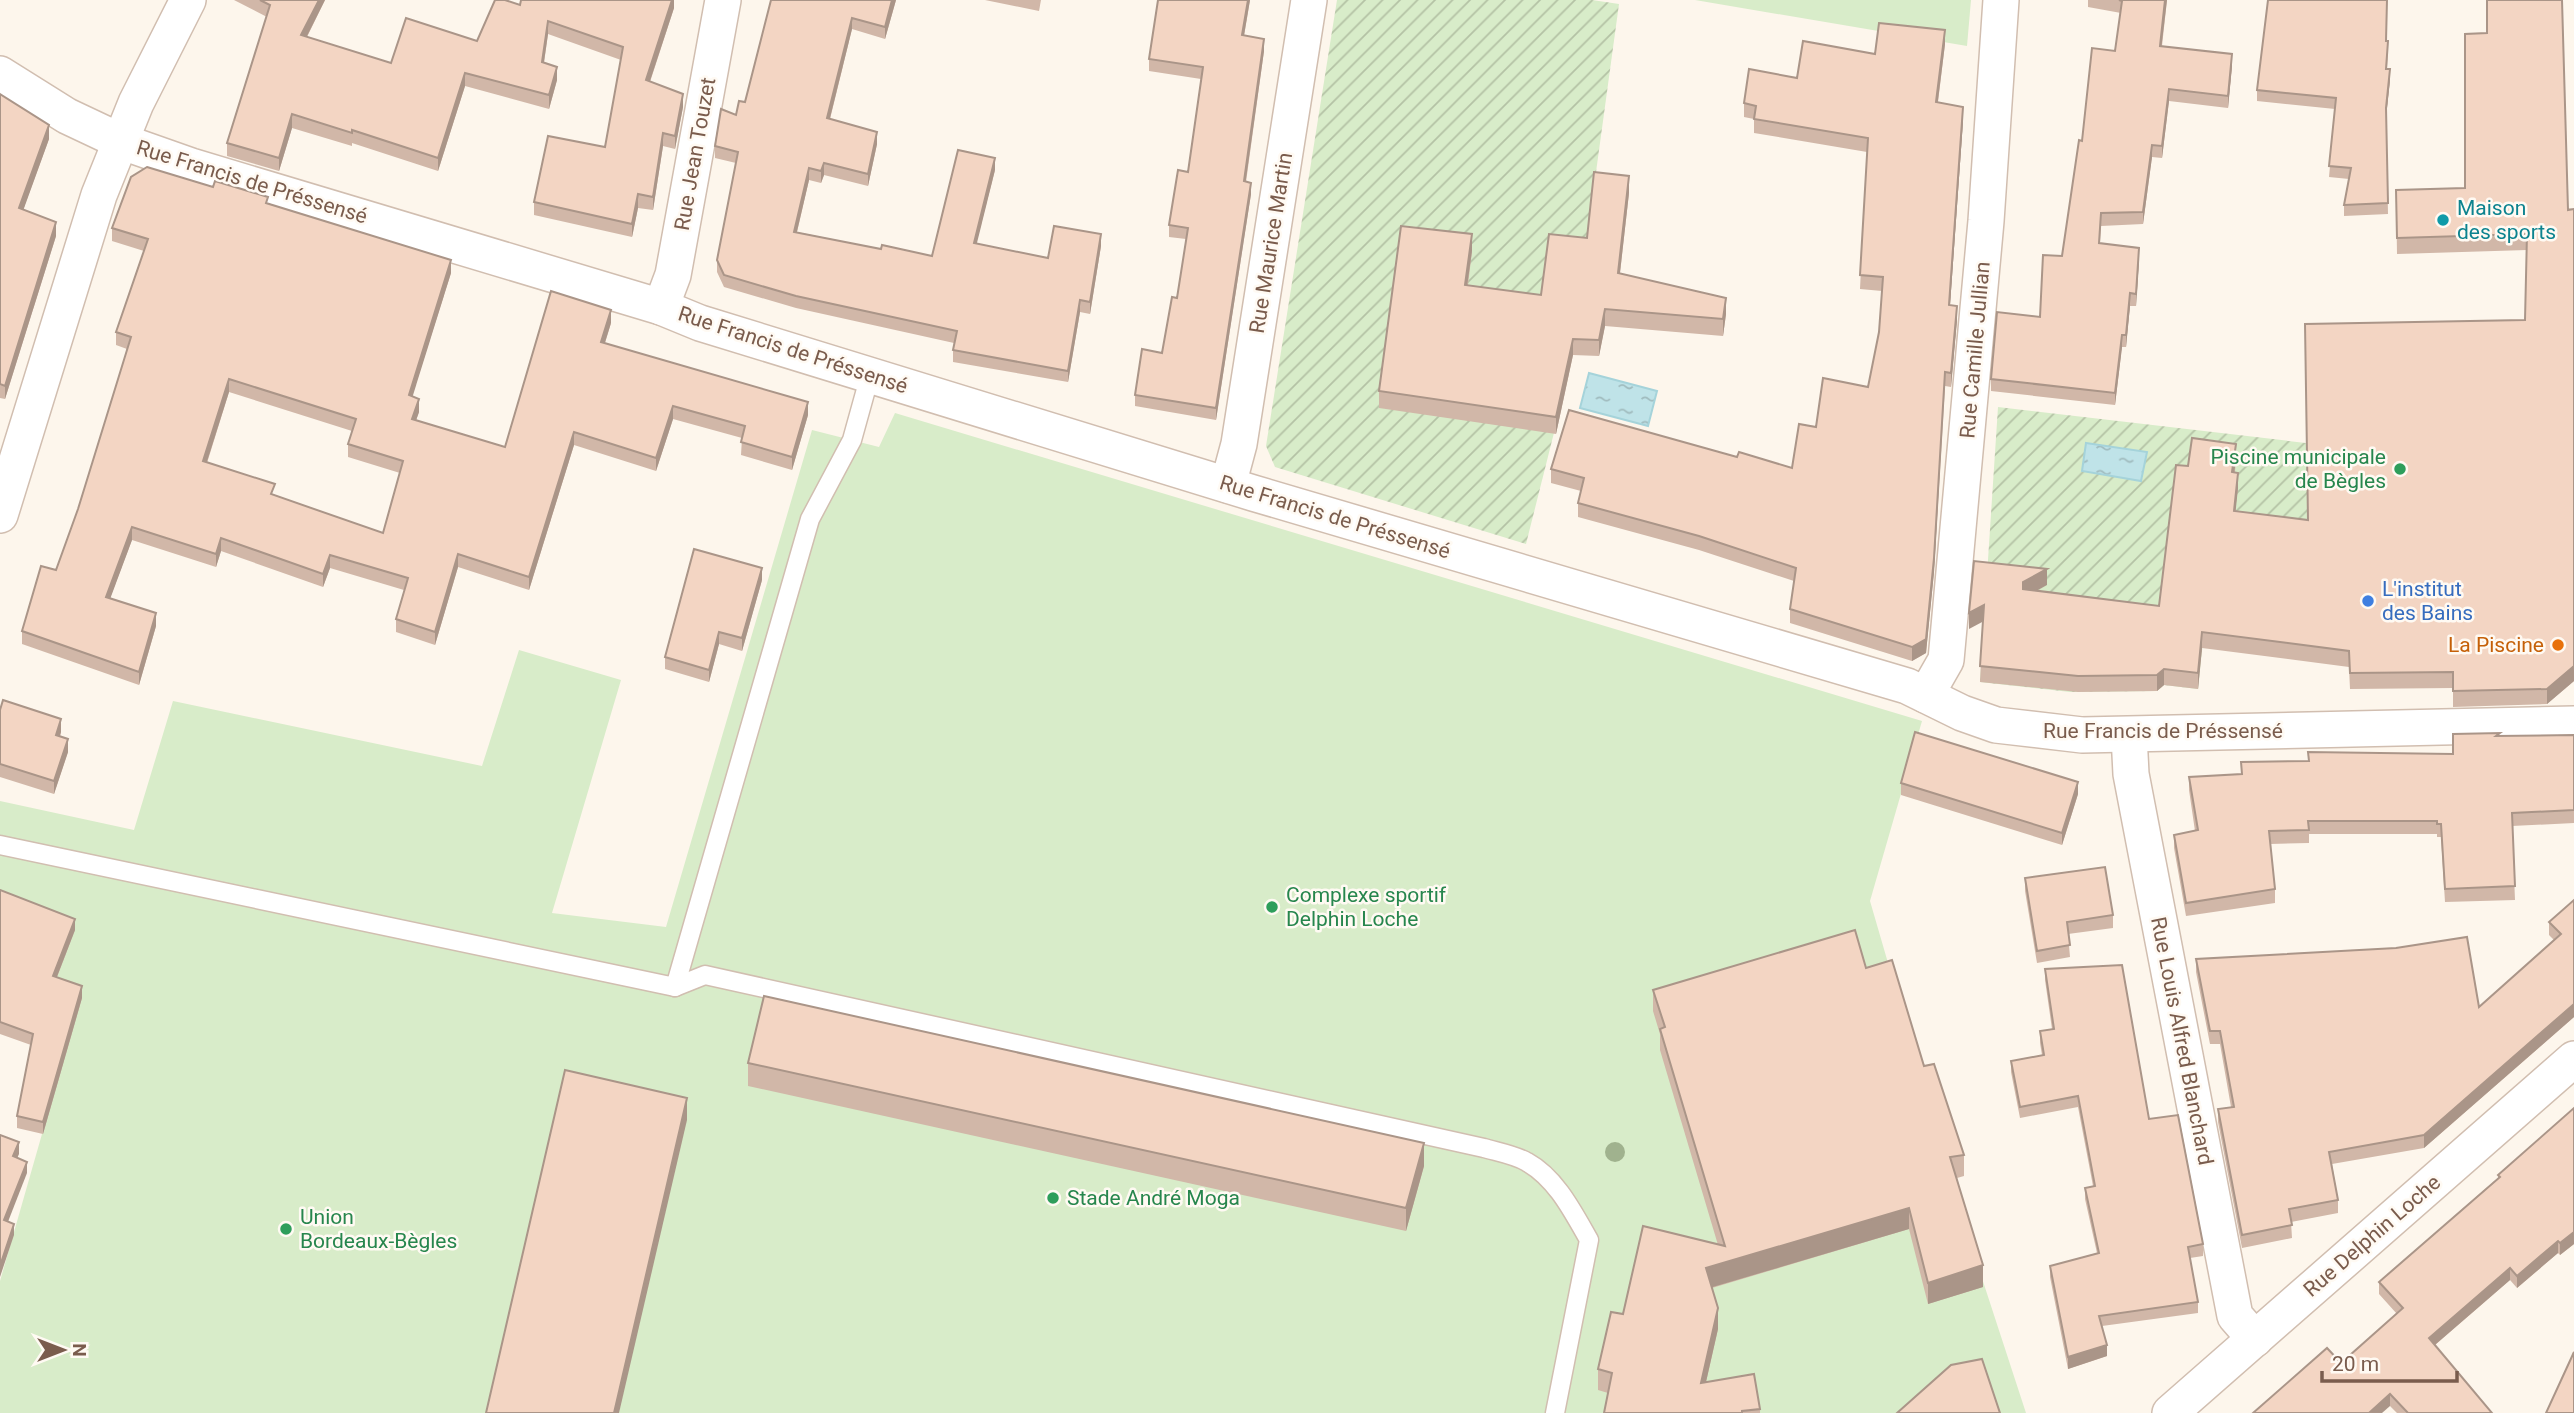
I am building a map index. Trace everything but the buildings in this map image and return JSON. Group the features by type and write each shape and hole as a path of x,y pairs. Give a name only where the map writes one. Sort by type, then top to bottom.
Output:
{"street":[{"path":"0,515 99,195 136,103 188,0"},
{"name":"Rue Jean Touzet","path":"661,307 673,275 723,0"},
{"name":"Rue Maurice Martin","path":"1228,485 1242,431 1310,0"},
{"name":"Rue Camille Jullian","path":"1926,695 1946,660 1986,221 2001,0"},
{"name":"Rue Francis de Préssensé","path":"0,74 67,116 120,141 191,166 661,307 700,323 1228,485 1907,686 1962,713 1996,725 2050,732 2129,735 2574,724"},
{"name":"Rue Louis Alfred Blanchard","path":"2129,735 2131,774 2235,1316 2255,1339"},
{"name":"Rue Delphin Loche","path":"2171,1413 2574,1059"}],"lane":[{"path":"675,987 810,519 852,440 870,375"},
{"path":"0,845 675,987 705,975 1484,1148 1526,1161 1546,1177 1570,1207 1589,1240 1555,1413"}],"green space":[{"path":"1337,0 1592,0 1619,4 1568,377 1526,544 1275,467 1266,446"},
{"path":"1695,0 1971,0 1967,46"},
{"path":"1998,407 2332,446 2332,539 2215,525 2198,689 2164,685 2157,691 2070,692 1980,682"},
{"name":"Complexe sportif Delphin Loche","path":"895,413 1922,721 1870,901 1961,1214 2026,1413 0,1413 0,1281 72,1029 0,1003 0,801 134,830 173,701 482,766 519,650 621,680 552,913 666,927 812,430 879,447"}],"water":[{"path":"1589,373 1657,391 1648,426 1580,408"},
{"path":"2086,443 2147,452 2141,481 2082,471"}],"place":[{"name":"Maison des sports","path":"2443,220"},
{"name":"Piscine municipale de Bègles","path":"2400,469"},
{"name":"L'institut des Bains","path":"2368,601"},
{"name":"La Piscine","path":"2558,645"},
{"name":"Complexe sportif Delphin Loche","path":"1272,907"},
{"name":"Stade André Moga","path":"1053,1198"},
{"name":"Union Bordeaux-Bègles","path":"286,1229"}]}
